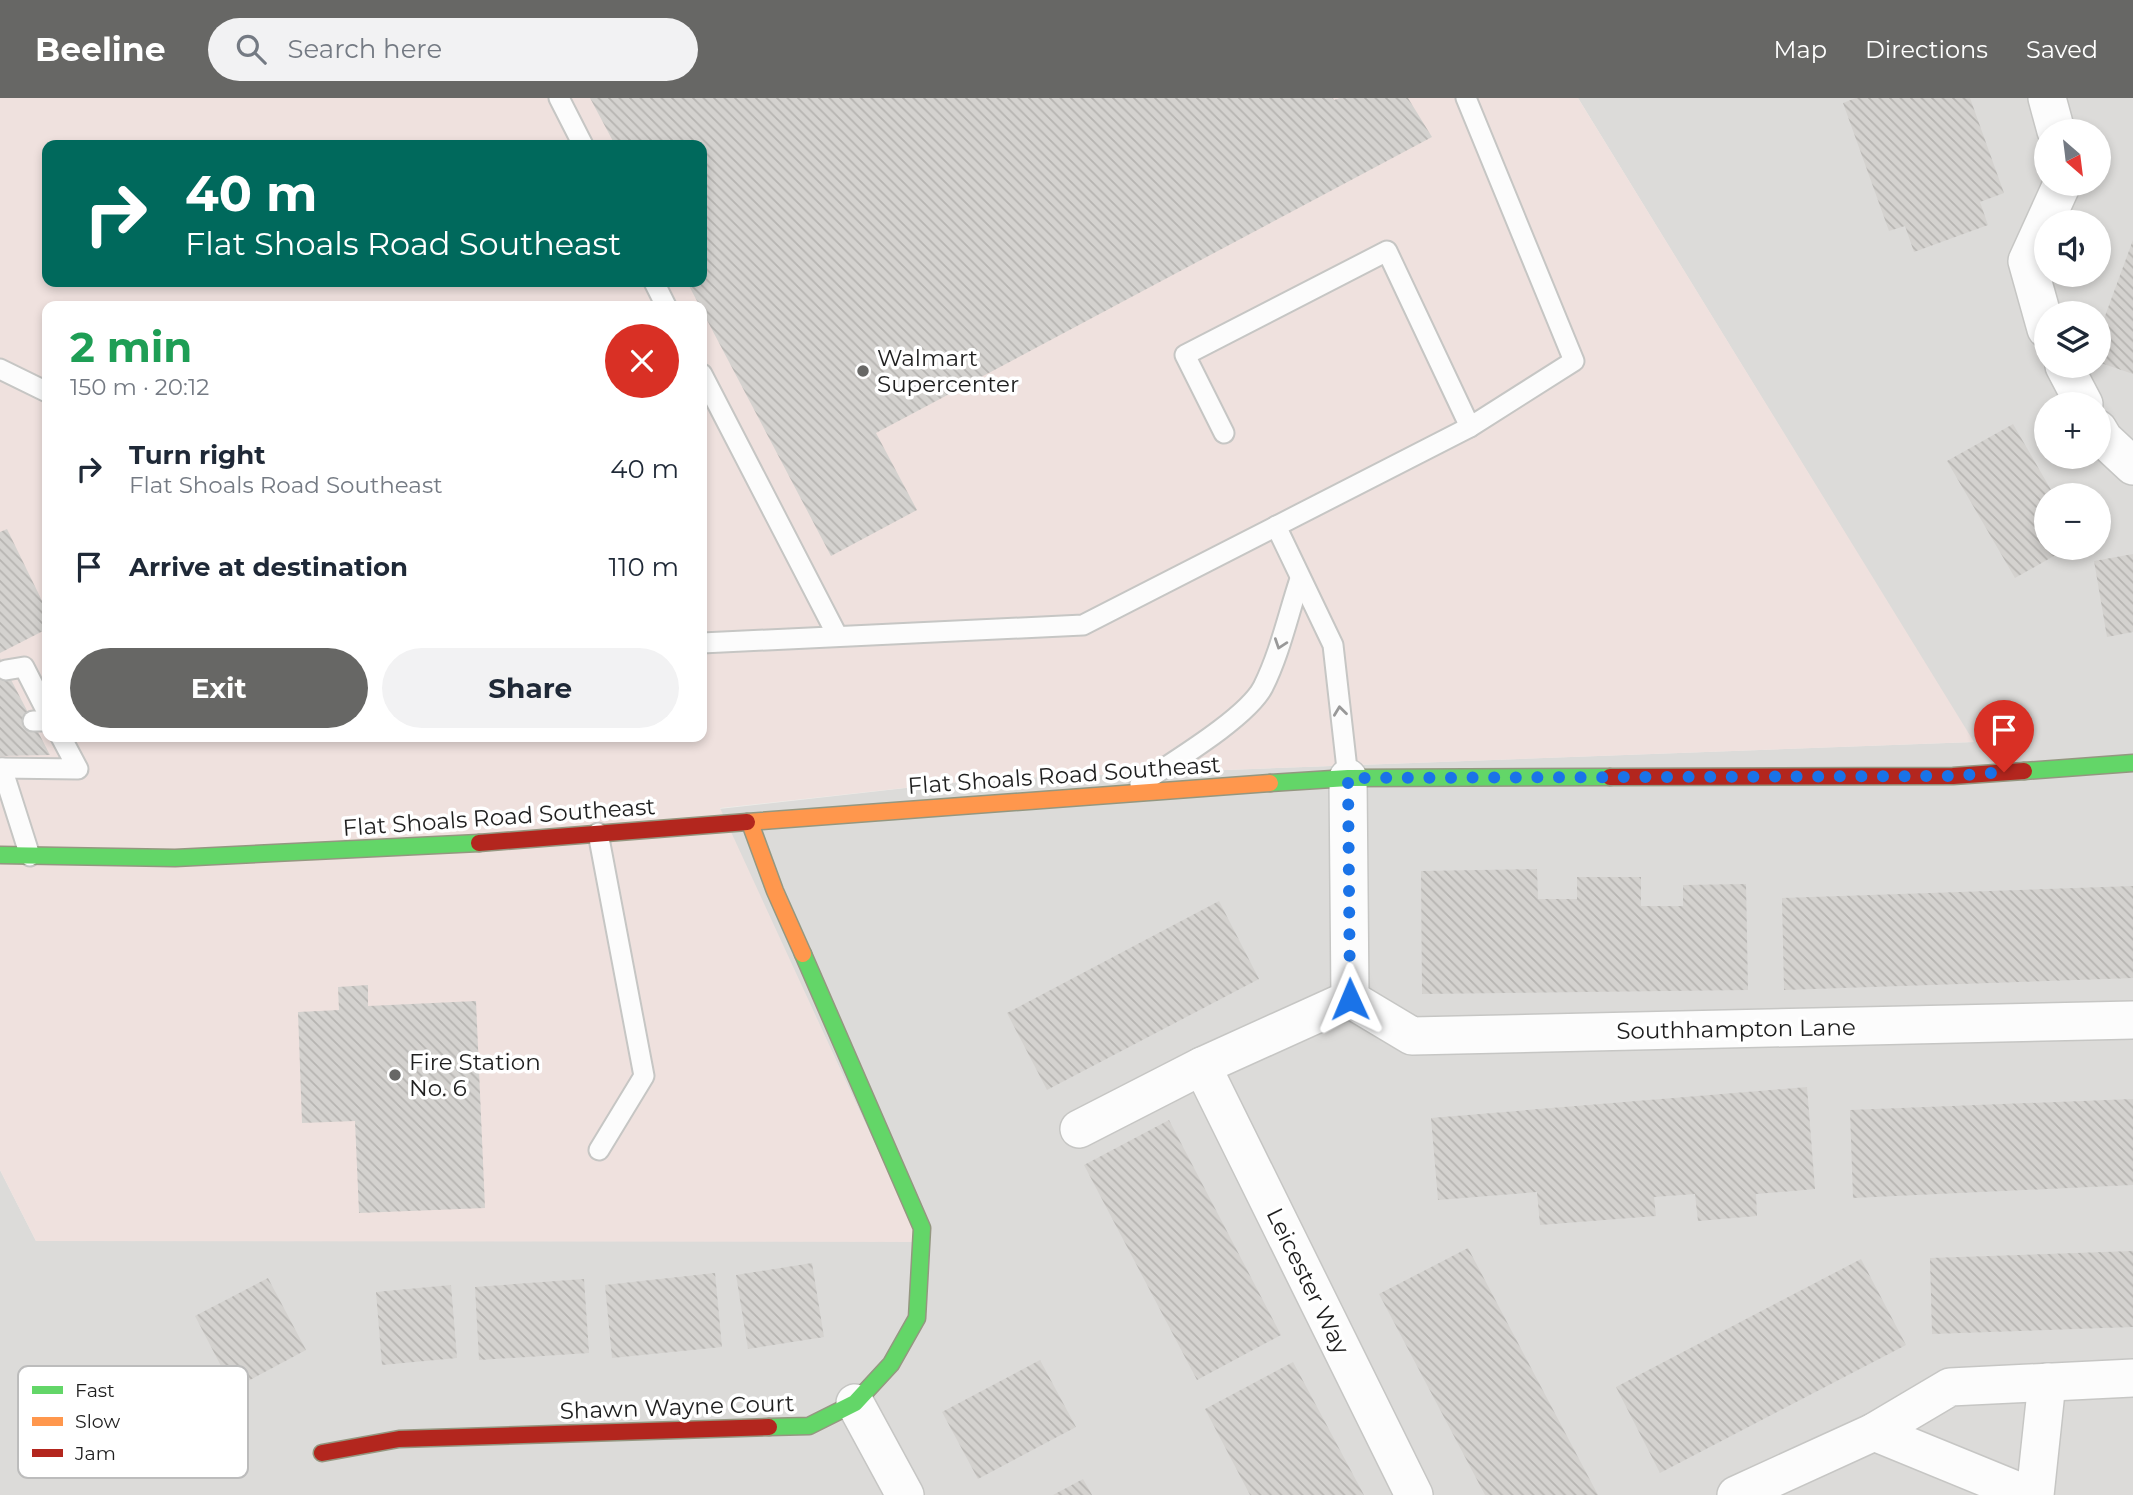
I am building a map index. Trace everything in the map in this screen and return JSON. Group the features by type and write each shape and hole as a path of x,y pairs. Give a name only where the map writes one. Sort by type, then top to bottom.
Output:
{"street":[{"path":"2047,98 2053,119"},
{"path":"2038,301 2027,261 2057,196"},
{"path":"2111,446 2133,466"},
{"name":"Flat Shoals Road Southeast","path":"0,855 175,858 472,844 1129,792 1348,778 1953,776 2133,763"},
{"path":"1079,1129 1202,1066 1350,999 1348,778"},
{"name":"Shawn Wayne Court","path":"322,1453 399,1439 808,1426 855,1403 891,1364 917,1318 922,1227 775,891 750,823"},
{"name":"Southhampton Lane","path":"1350,999 1412,1036 2133,1020"},
{"name":"Leicester Way","path":"1202,1066 1414,1495"},
{"path":"1736,1495 1874,1432 1950,1387 2133,1378"},
{"path":"2035,1495 2047,1382"},
{"path":"855,1403 905,1495"},
{"path":"1874,1432 2028,1495"}],"lane":[{"path":"559,98 580,140"},
{"path":"707,643 1083,625 1470,427 1574,361 1465,98"},
{"path":"1224,433 1185,355 1387,251 1470,427"},
{"path":"0,369 42,390"},
{"path":"707,384 837,635"},
{"path":"1276,526 1333,645 1348,778"},
{"path":"1129,792 1237,717 1262,690 1281,642 1300,579"},
{"path":"6,670 23,667 42,718"},
{"path":"30,856 1,768 78,769 64,742"},
{"path":"598,833 644,1076 599,1150"}],"shaded area":[{"path":"0,98 1578,98 1974,742 986,779 720,808 920,1242 36,1241 0,1170"},
{"path":"1578,98 2133,98 2133,1495 0,1495 0,1170 36,1241 920,1241 719,809 986,779 1973,742"}],"building":[{"name":"Walmart Supercenter","path":"590,98 1408,98 1432,137 876,433 917,510 831,556 707,320 707,301 697,301 690,287 707,287 707,140 612,140"},
{"path":"1856,98 1970,98 2004,193 1980,202 1988,225 1914,252 1905,226 1889,231 1843,103"},
{"path":"2133,240 2133,374 2111,366 2111,301"},
{"path":"2013,424 2034,460 2034,469 2039,469 2047,483 2034,483 2034,560 2047,560 2015,578 1947,461"},
{"path":"7,529 42,601 42,632 0,653 0,532"},
{"path":"2133,554 2133,632 2107,637 2094,561"},
{"path":"0,658 50,755 0,756"},
{"path":"1537,869 1538,899 1577,899 1577,877 1641,877 1641,906 1683,906 1683,885 1746,884 1748,990 1422,994 1421,871"},
{"path":"2133,886 2133,978 1784,990 1782,898"},
{"path":"1219,901 1259,979 1047,1090 1007,1013"},
{"path":"368,985 368,1006 476,1001 485,1208 359,1213 355,1121 302,1123 298,1012 339,1010 338,987"},
{"path":"1807,1087 1815,1189 1756,1194 1757,1216 1698,1221 1695,1194 1654,1197 1656,1216 1540,1225 1537,1192 1438,1200 1431,1118"},
{"path":"2133,1099 2133,1185 1853,1198 1850,1110"},
{"path":"1169,1120 1281,1335 1197,1380 1084,1165"},
{"path":"1468,1248 1598,1495 1485,1495 1379,1294"},
{"path":"2133,1251 2133,1327 1932,1334 1930,1258"},
{"path":"1861,1259 1906,1345 1660,1473 1616,1387"},
{"path":"812,1263 824,1337 748,1349 736,1275"},
{"path":"715,1273 722,1347 612,1358 605,1285"},
{"path":"268,1278 306,1350 248,1381 248,1366 221,1366 195,1316"},
{"path":"584,1279 589,1353 479,1360 475,1287"},
{"path":"451,1285 457,1358 382,1365 376,1292"},
{"path":"1040,1360 1076,1427 978,1479 942,1412"},
{"path":"1293,1362 1364,1495 1250,1495 1205,1409"},
{"path":"1083,1479 1092,1495 1053,1495"}],"traffic: fast":[{"path":"2024,771 2133,763"},
{"path":"1270,783 1348,778 1610,777"},
{"path":"0,855 175,858 479,843"},
{"path":"769,1427 809,1426 855,1403 891,1364 917,1318 922,1228 803,954"}],"traffic: slow":[{"path":"747,822 1270,783"},
{"path":"750,823 775,891 803,954"}],"traffic: jam":[{"path":"1610,777 1953,776 2024,771"},
{"path":"479,843 747,822"},
{"path":"322,1453 399,1439 769,1427"}],"place":[{"name":"Walmart Supercenter","path":"863,371"},
{"name":"Fire Station No. 6","path":"395,1075"}],"route":[{"path":"1350,999 1348,778 1953,776 2004,772"}]}
